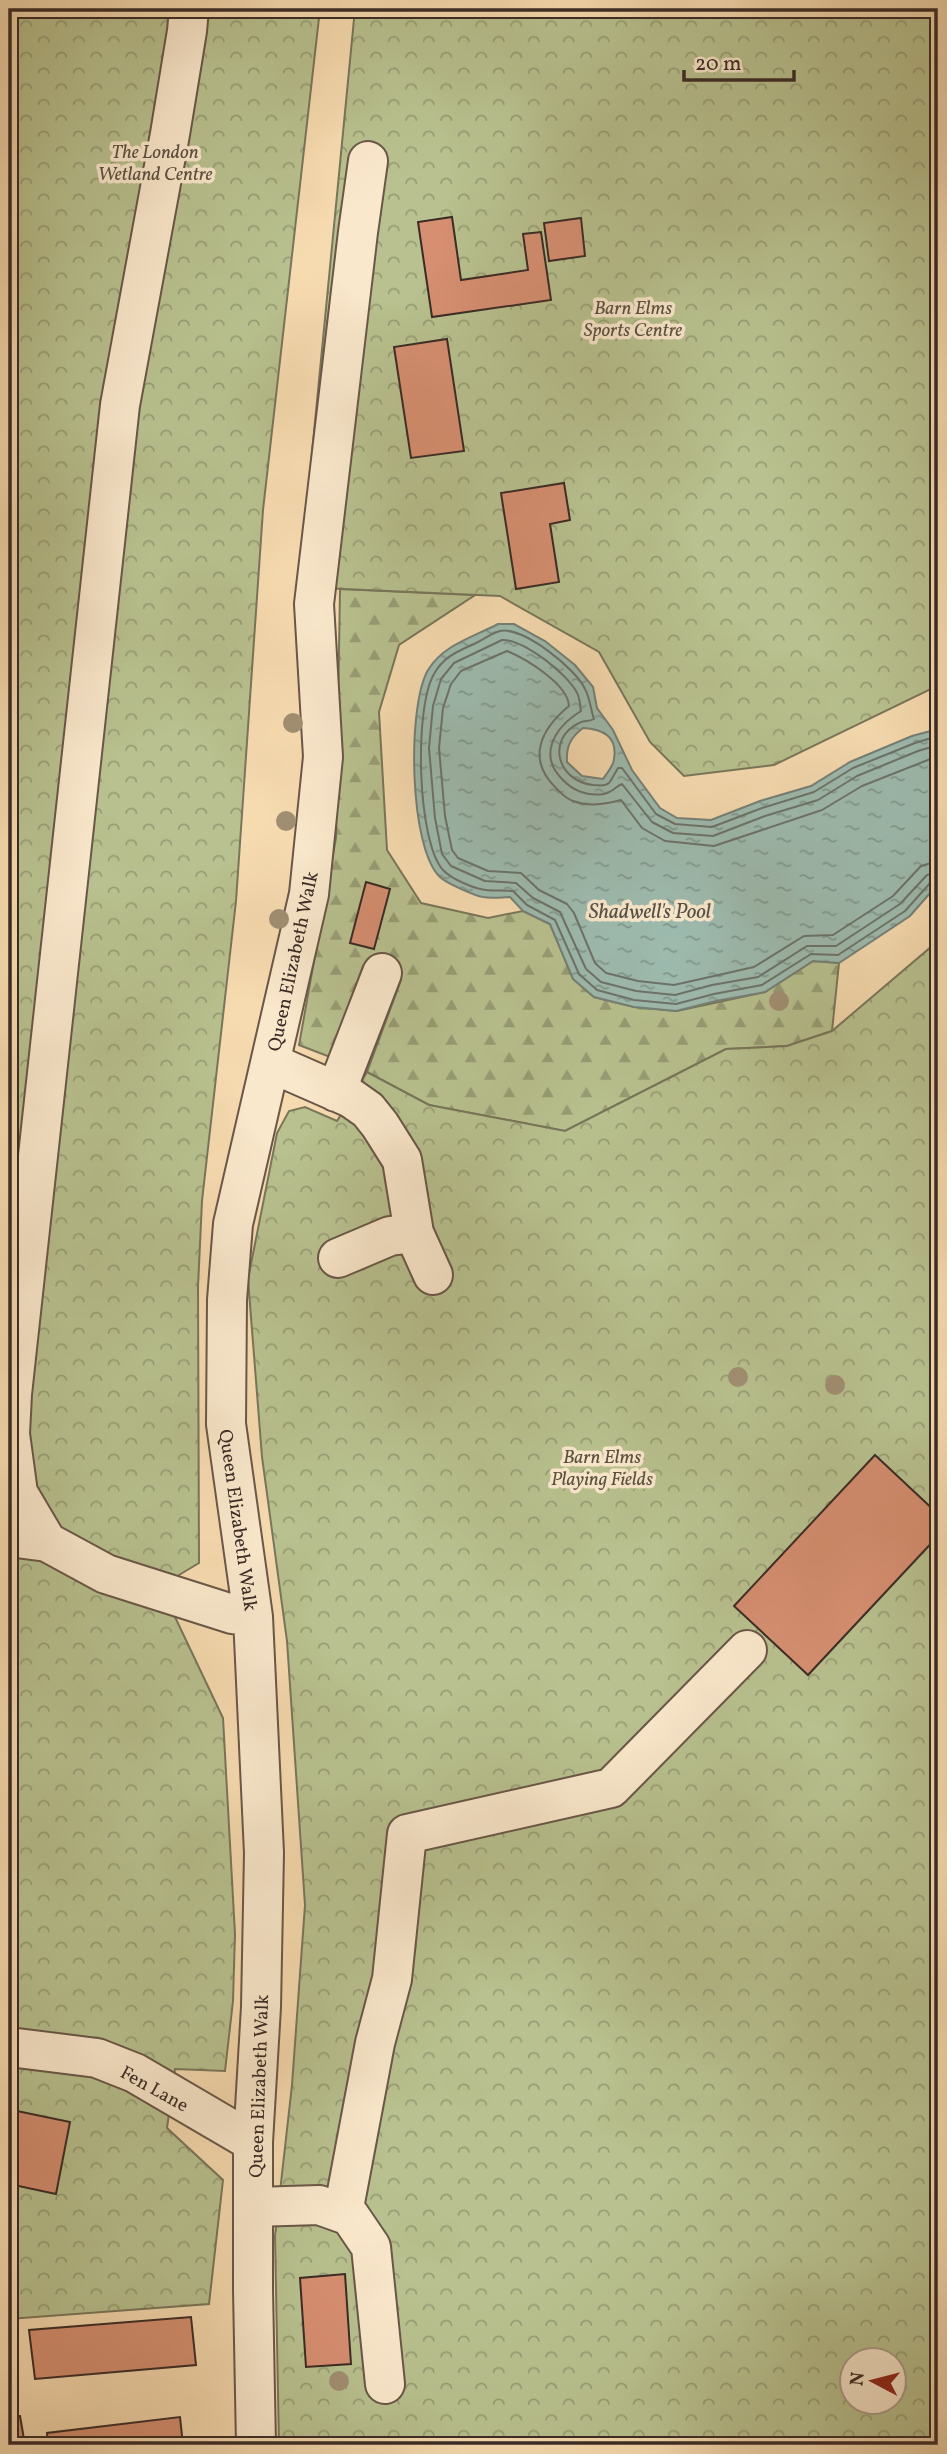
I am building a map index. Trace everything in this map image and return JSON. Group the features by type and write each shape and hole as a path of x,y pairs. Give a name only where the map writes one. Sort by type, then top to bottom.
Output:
{"street":[{"path":"47,1542 18,1493 10,1434 11,1394 120,405 170,134 187,31 188,9"},
{"name":"Queen Elizabeth Walk","path":"256,2445 253,2142 261,2007 264,1853 253,1617 226,1424 228,1300 233,1224 309,894 323,757 314,604 358,232 369,162"},
{"path":"336,1091 382,973"},
{"path":"271,1063 336,1091 368,1110 402,1160 414,1233 433,1275"},
{"path":"338,1258 390,1236 414,1233"},
{"path":"9,1536 47,1542 106,1574 232,1614 253,1617"},
{"path":"343,2213 375,2043 392,1979 407,1834 611,1788 747,1650"},
{"name":"Fen Lane","path":"9,2047 97,2058 135,2073 253,2142"},
{"path":"254,2207 319,2205 350,2216 371,2247 386,2384"}],"green space":[{"name":"The London Wetland Centre","path":"9,9 320,9 263,510 236,901 202,1201 198,1287 199,1563 179,1575 175,1617 223,1718 235,1934 233,2001 225,2071 175,2069 167,2128 223,2180 209,2304 9,2319"},
{"name":"Barn Elms Sports Centre","path":"355,9 938,9 938,683 929,690 774,765 684,776 650,742 599,652 500,596 299,587"},
{"path":"340,589 475,595 399,645 379,712 387,850 421,903 488,918 523,911 550,924 573,979 594,997 634,1007 677,1011 765,992 813,961 839,963 832,1031 787,1046 726,1049 565,1131 429,1105 367,1072 401,980 363,966 330,1057 299,1045 336,838"},
{"name":"Barn Elms Playing Fields","path":"938,941 938,2445 279,2445 275,2236 292,2085 305,1905 287,1641 262,1457 248,1279 277,1133 289,1111 305,1107 337,1121 367,1072 429,1105 565,1131 726,1049 787,1046 832,1031"}],"water":[{"name":"Shadwell's Pool","path":"498,624 514,624 545,641 575,665 593,687 597,708 613,730 632,770 660,808 677,818 711,820 760,801 811,786 850,762 912,736 938,729 938,884 910,916 839,963 813,961 765,992 676,1011 634,1007 594,997 573,979 550,924 523,911 510,897 479,896 443,880 430,861 422,837 414,776 414,744 421,688 428,670 442,654 459,642","holes":["583,728 607,735 614,745 614,761 603,779 582,776 567,762 567,751 572,738"]}],"building":[{"path":"452,217 461,280 528,270 523,234 541,232 551,300 432,317 418,222"},
{"path":"581,218 585,256 549,261 544,223"},
{"path":"447,339 464,451 411,458 394,347"},
{"path":"564,483 570,520 550,524 559,582 516,589 501,493"},
{"path":"366,882 390,889 374,949 350,943"},
{"path":"875,1455 938,1514 938,1536 808,1675 734,1606"},
{"path":"17,2111 70,2122 56,2194 9,2184 9,2153"},
{"path":"345,2274 351,2364 306,2367 300,2278"},
{"path":"191,2317 196,2365 35,2379 29,2330"},
{"path":"20,2416 25,2445 9,2445 9,2417"},
{"path":"180,2417 183,2445 48,2445 47,2433"}]}
